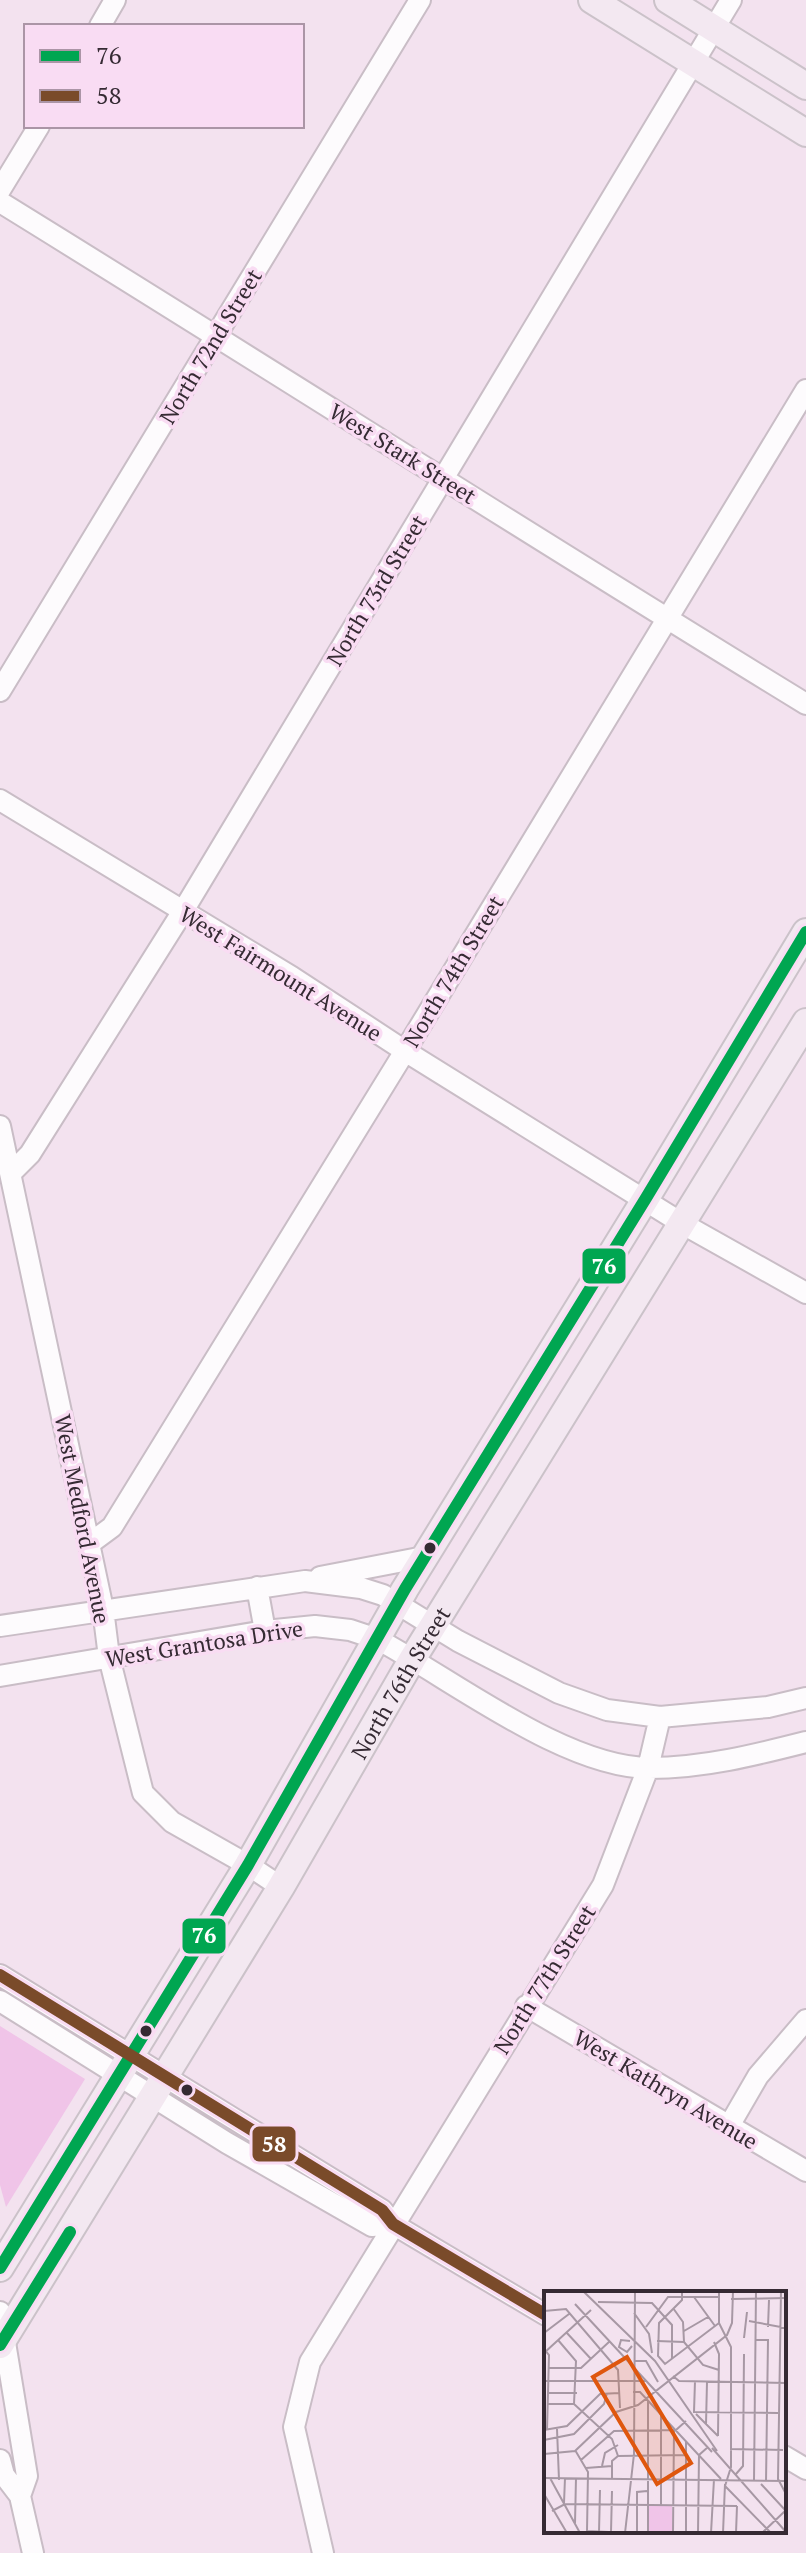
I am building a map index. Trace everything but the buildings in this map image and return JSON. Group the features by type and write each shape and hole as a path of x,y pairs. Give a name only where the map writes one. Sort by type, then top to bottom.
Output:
{"main road":[{"path":"592,0 806,133"},
{"path":"668,0 806,86"},
{"name":"North 76th Street","path":"0,2268 248,1865 424,1557 806,932"},
{"name":"North 76th Street","path":"2,2331 281,1887 413,1658 806,1022"}],"street":[{"path":"101,24 115,0"},
{"name":"North 72nd Street","path":"0,691 420,0"},
{"name":"North 73rd Street","path":"11,1173 30,1154 183,911 731,0"},
{"path":"0,190 38,128"},
{"name":"West Stark Street","path":"0,202 806,704"},
{"name":"North 74th Street","path":"89,1544 112,1527 806,390"},
{"name":"West Fairmount Avenue","path":"0,800 646,1198 683,1224 806,1293"},
{"name":"West Medford Avenue","path":"0,1126 103,1609 109,1657 143,1793 172,1822 281,1887"},
{"path":"305,1581 424,1557"},
{"name":"West Grantosa Drive","path":"0,1626 305,1581 361,1588 383,1595 559,1693 607,1710 660,1717 768,1707 806,1698"},
{"path":"257,1587 265,1631"},
{"name":"West Grantosa Drive","path":"0,1676 265,1631 315,1626 350,1630 377,1639 538,1734 597,1759 648,1768 734,1760 806,1742"},
{"name":"North 77th Street","path":"393,2224 603,1885 648,1768 660,1717"},
{"path":"0,1975 158,2087 236,2148 372,2226 393,2224 544,2314"},
{"path":"0,2001 124,2065"},
{"name":"West Kathryn Avenue","path":"526,2006 806,2171"},
{"path":"729,2126 758,2076 806,2020"},
{"path":"323,2553 294,2427 310,2362 393,2224"},
{"path":"2,2331 27,2476 20,2496"},
{"path":"786,2457 806,2469"},
{"path":"0,2460 4,2475 20,2496 33,2553"}],"shaded area":[{"path":"0,2026 85,2079 6,2207 0,2185"}],"transit line":[{"name":"76","path":"0,2268 248,1865 405,1589 806,932"},
{"name":"58","path":"0,1975 382,2210 393,2224 544,2314"},
{"name":"76","path":"0,2345 70,2232"}]}
